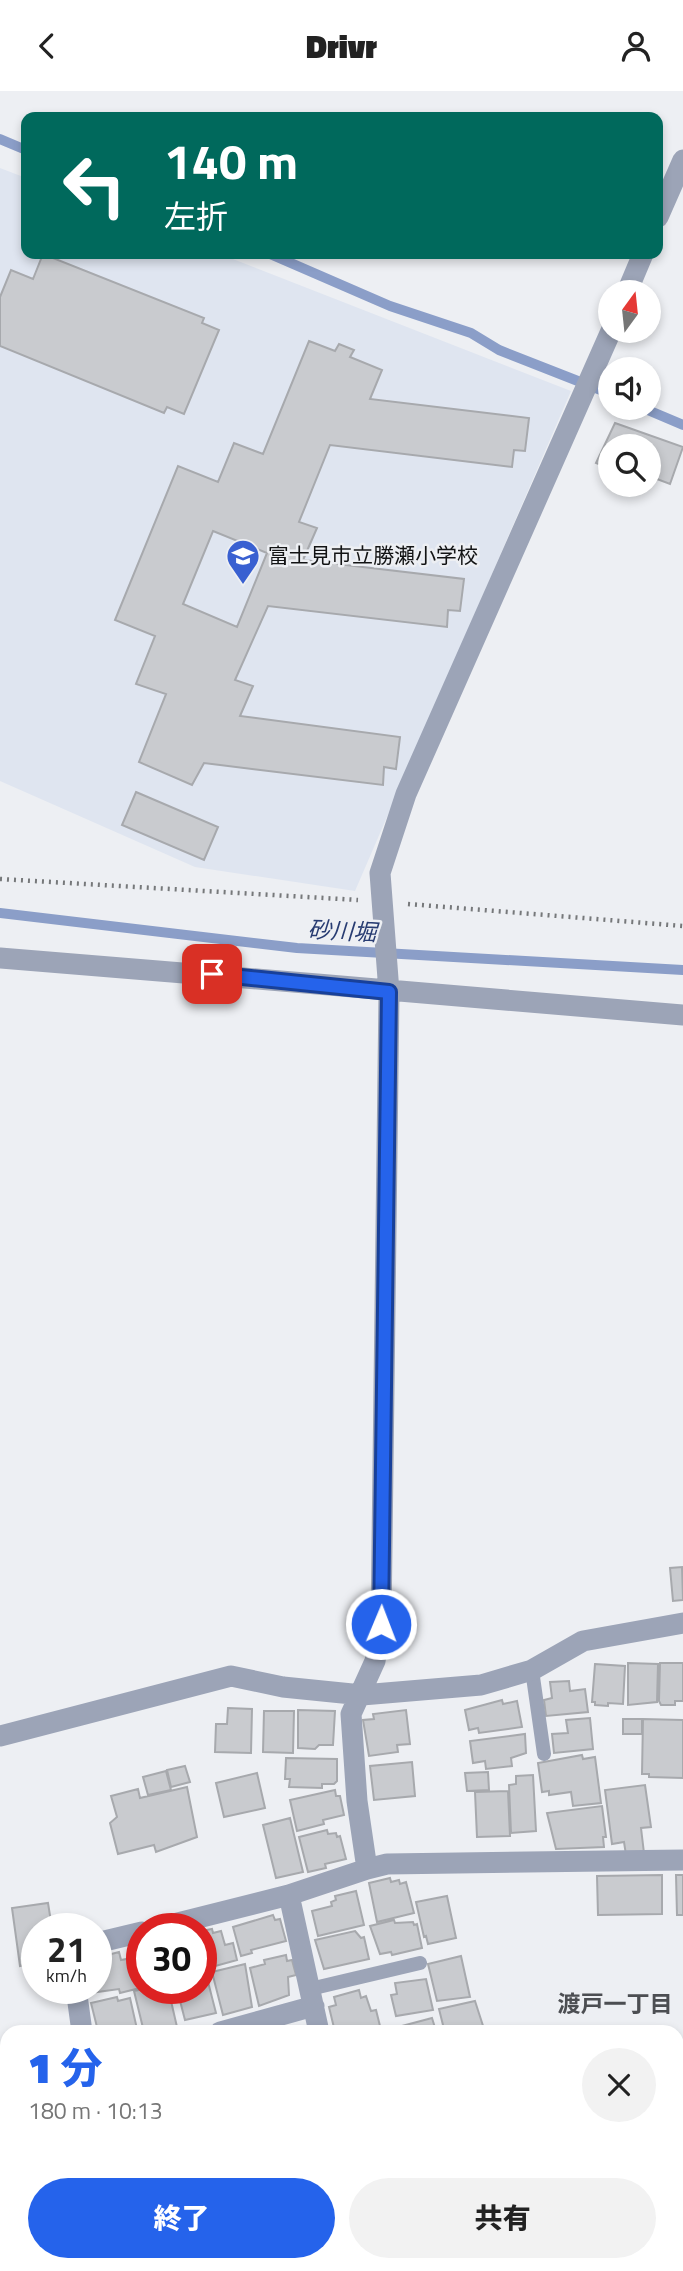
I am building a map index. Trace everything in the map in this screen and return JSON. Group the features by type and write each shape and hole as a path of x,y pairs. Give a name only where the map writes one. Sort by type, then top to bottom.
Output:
{"street":[{"path":"663,206 683,160"},
{"path":"632,280 641,259"},
{"path":"367,1869 357,1801 351,1714 362,1695 375,1661 381,1624 389,992 380,873 406,794 606,343"},
{"path":"0,958 292,980 389,992 683,1015"},
{"path":"0,1736 232,1676 283,1687 362,1695 481,1685 532,1670 583,1641 683,1623"},
{"path":"217,1913 289,1895 387,1864 683,1860"},
{"path":"289,1895 318,2025"},
{"path":"239,2025 312,1998"},
{"path":"78,2004 81,2025"}],"lane":[{"path":"532,1670 544,1754"},
{"path":"312,1998 420,1963"}],"path":[{"path":"0,879 382,902 683,926"}],"shaded area":[{"name":"富士見市立勝瀬小学校","path":"0,168 21,176 21,259 233,259 571,391 355,891 195,867 0,781"}],"building":[{"path":"41,259 56,259 204,318 202,323 219,330 184,414 167,407 164,413 0,346 0,297 11,270 33,279"},
{"path":"309,341 335,351 339,344 354,350 350,357 382,370 370,399 529,418 525,451 514,450 512,467 330,445 299,522 317,528 303,560 464,579 460,611 448,610 447,627 268,606 235,680 253,686 240,716 400,737 396,769 384,767 383,785 204,763 192,785 139,762 166,694 136,684 155,636 115,620 178,466 218,482 234,443 263,454","holes":["213,531 267,553 237,627 183,604"]},
{"path":"615,423 646,434 610,434"},
{"path":"661,439 683,447 670,484 661,481"},
{"path":"136,792 218,827 204,860 122,825"},
{"path":"682,1567 683,1600 673,1601 670,1568"},
{"path":"628,1663 658,1664 657,1702 628,1705"},
{"path":"660,1663 683,1663 683,1701 675,1701 675,1705 661,1705 659,1701"},
{"path":"595,1664 625,1666 623,1704 608,1703 608,1706 595,1705 595,1702 592,1702"},
{"path":"569,1681 570,1691 585,1689 588,1712 546,1716 544,1700 552,1698 550,1682"},
{"path":"502,1700 503,1704 517,1701 522,1727 479,1733 478,1728 469,1730 465,1710"},
{"path":"228,1708 252,1709 251,1753 215,1752 216,1724 227,1724"},
{"path":"298,1710 335,1711 333,1745 319,1745 315,1749 298,1748"},
{"path":"406,1710 410,1744 397,1745 398,1752 369,1756 363,1720 374,1719 373,1714"},
{"path":"264,1711 294,1711 293,1753 263,1752"},
{"path":"590,1718 593,1749 554,1753 552,1734 568,1733 566,1720"},
{"path":"623,1719 642,1719 642,1734 623,1734"},
{"path":"643,1719 683,1720 683,1778 649,1777 649,1774 642,1774"},
{"path":"525,1734 526,1753 511,1758 512,1766 486,1769 485,1761 473,1763 470,1741"},
{"path":"582,1755 583,1759 595,1757 601,1803 573,1806 571,1792 549,1795 549,1791 542,1792 538,1763"},
{"path":"286,1758 337,1759 337,1781 334,1784 322,1784 322,1788 289,1787 290,1779 285,1779"},
{"path":"412,1762 415,1796 374,1800 370,1766"},
{"path":"185,1766 190,1782 171,1787 167,1770"},
{"path":"166,1771 171,1790 148,1795 143,1777"},
{"path":"488,1772 489,1790 467,1791 465,1773"},
{"path":"257,1773 265,1808 224,1817 216,1783"},
{"path":"533,1775 536,1831 511,1833 509,1785 516,1784 516,1776"},
{"path":"645,1785 651,1827 641,1828 644,1853 626,1855 624,1842 612,1844 605,1790"},
{"path":"187,1787 197,1837 156,1852 154,1845 118,1854 110,1823 117,1817 111,1796 138,1789 140,1798"},
{"path":"335,1790 336,1796 340,1796 344,1815 297,1831 290,1800"},
{"path":"508,1791 510,1836 477,1837 475,1792"},
{"path":"602,1806 606,1837 603,1837 604,1847 556,1849 547,1813"},
{"path":"290,1818 303,1872 276,1878 263,1825"},
{"path":"327,1830 328,1834 336,1833 337,1837 340,1836 346,1859 308,1872 299,1837"},
{"path":"662,1875 662,1914 598,1915 597,1876"},
{"path":"676,1875 683,1875 683,1915 677,1915"},
{"path":"390,1878 391,1882 406,1882 414,1913 377,1922 369,1883"},
{"path":"356,1891 364,1925 318,1936 312,1911 332,1906 331,1902 336,1900 335,1896"},
{"path":"447,1896 456,1938 428,1944 416,1902"},
{"path":"48,1903 50,1913 21,1913 20,1966 12,1908"},
{"path":"273,1915 275,1920 280,1919 286,1941 251,1950 252,1953 241,1956 233,1927"},
{"path":"394,1920 395,1923 417,1924 422,1948 392,1955 391,1952 380,1954 370,1926"},
{"path":"221,1931 225,1945 233,1943 237,1960 217,1966 217,1932"},
{"path":"355,1931 361,1938 364,1937 369,1959 324,1969 315,1940"},
{"path":"119,1952 121,1960 126,1959 126,1992 120,1993 119,1989 112,1990 112,1954"},
{"path":"286,1955 287,1961 292,1960 296,1975 288,1977 289,1995 259,2006 250,1968 265,1964 264,1960"},
{"path":"461,1956 470,1997 437,2001 428,1964"},
{"path":"245,1964 252,2007 223,2015 217,1992 217,1971"},
{"path":"426,1979 433,2010 396,2016 391,1995 397,1994 395,1983"},
{"path":"359,1990 361,1998 366,1996 371,2011 376,2010 380,2025 333,2025 329,2007 336,2005 334,1997"},
{"path":"117,1997 118,2001 126,1999 126,2004 131,2004 136,2025 96,2025 91,2004 112,2004 112,1998"},
{"path":"475,2001 483,2025 443,2025 439,2009"},
{"path":"137,2004 172,2004 177,2025 142,2025"},
{"path":"181,2004 214,2004 216,2013 185,2020"},
{"path":"432,2018 434,2025 406,2025"}],"waterway":[{"path":"0,139 21,148"},
{"path":"282,259 390,306 471,333 499,350 598,389"},
{"path":"661,416 683,425"},
{"name":"砂川堀","path":"0,913 297,948 683,970"}],"place":[{"name":"富士見市立勝瀬小学校","path":"243,586"}],"district":[{"name":"渡戸一丁目","path":"615,2004"}],"route":[{"path":"212,974 292,980 389,992 381,1624"}]}
